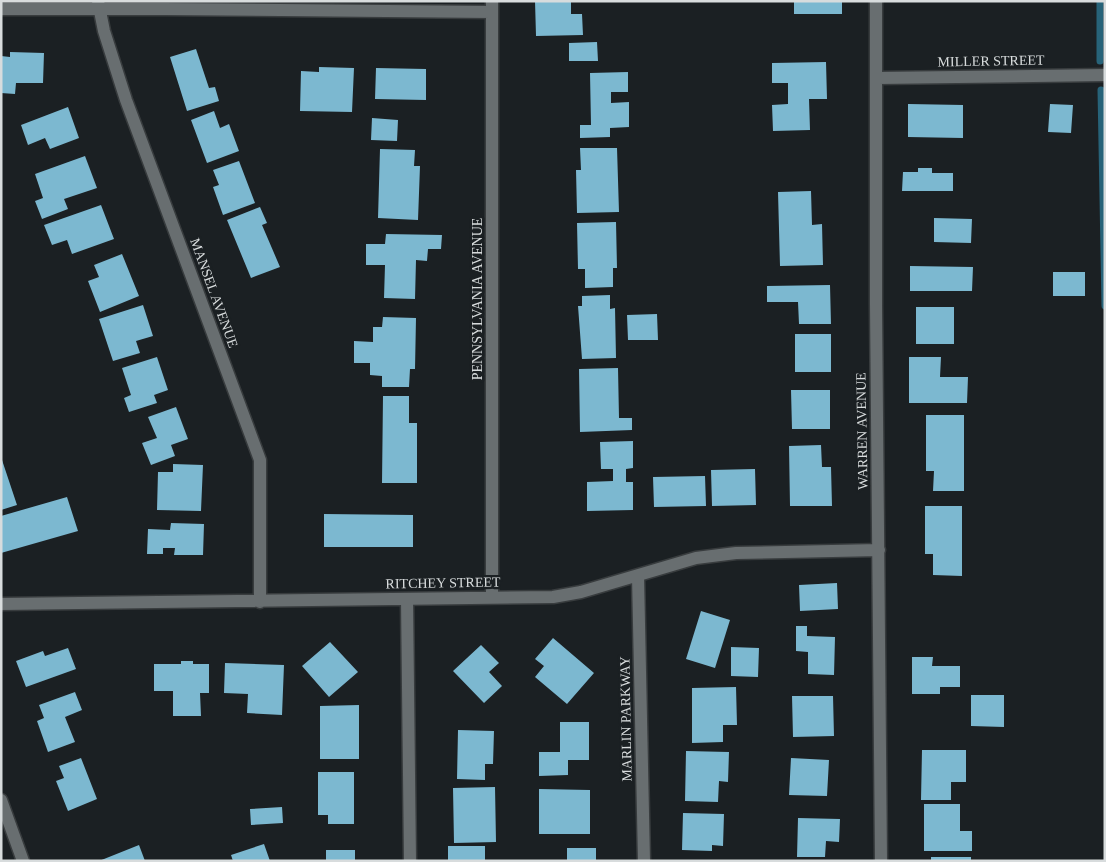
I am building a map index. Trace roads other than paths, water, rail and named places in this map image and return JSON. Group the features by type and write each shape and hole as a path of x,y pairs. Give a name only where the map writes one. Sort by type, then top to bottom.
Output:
{"street":[{"name":"WARREN AVENUE","path":"876,1 876,305 881,861"},
{"path":"1,10 98,5 492,7"},
{"name":"MANSEL AVENUE","path":"98,5 126,100 260,460 260,602"},
{"name":"PENNSYLVANIA AVENUE","path":"492,7 492,597"},
{"name":"MILLER STREET","path":"877,78 1105,75"},
{"name":"RITCHEY STREET","path":"1,604 553,597 581,592 696,558 736,552 879,550"},
{"name":"MARLIN PARKWAY","path":"638,576 644,861"},
{"path":"407,599 410,861"},
{"path":"1,800 23,861"}],"waterway":[{"path":"1100,1 1100,61"},
{"path":"1101,90 1105,306"}]}
